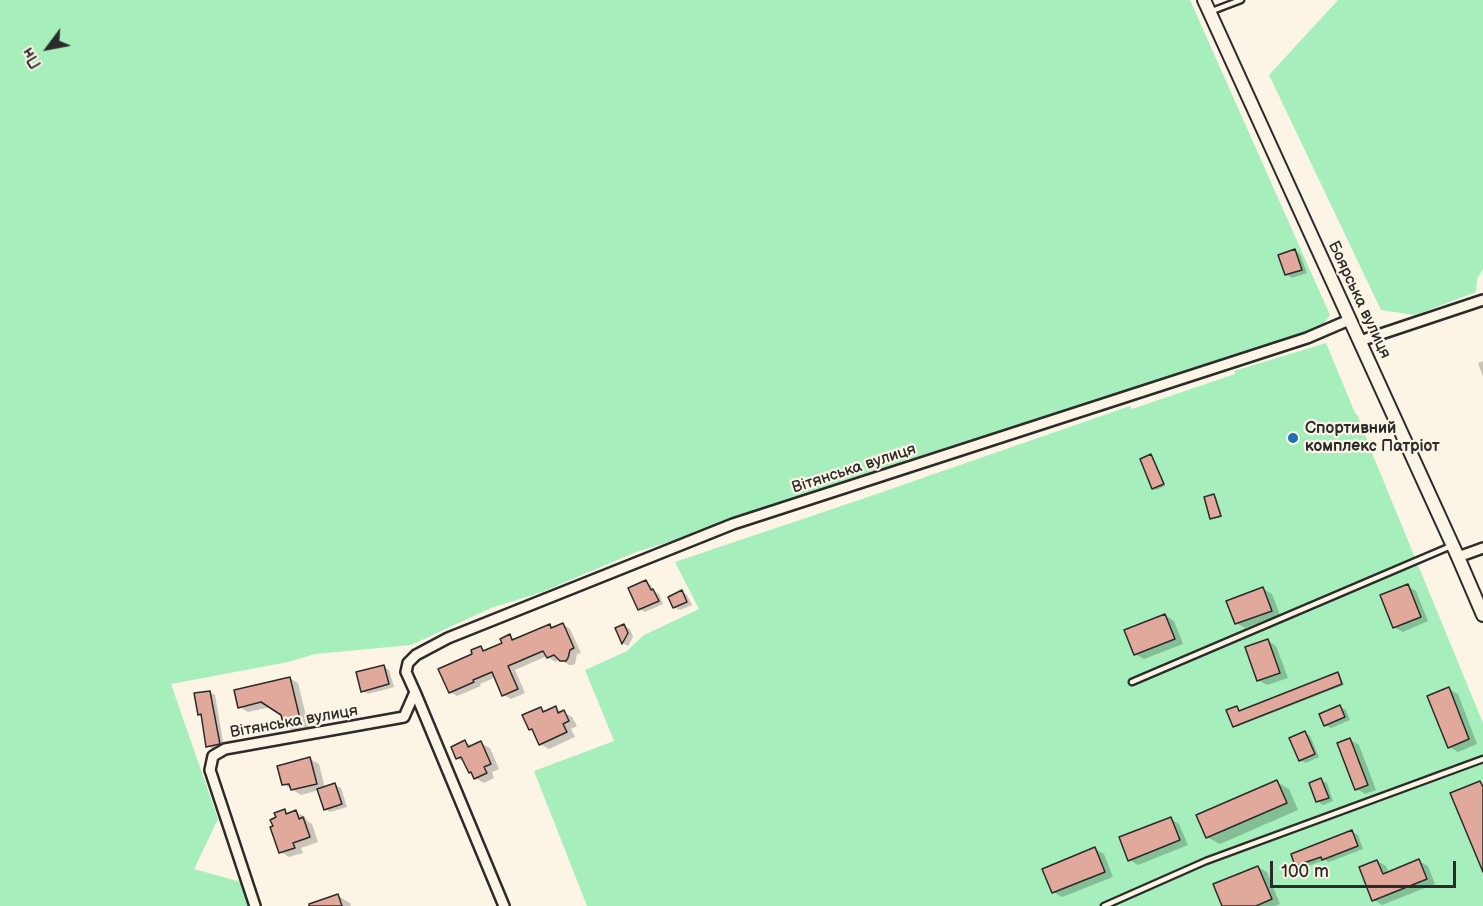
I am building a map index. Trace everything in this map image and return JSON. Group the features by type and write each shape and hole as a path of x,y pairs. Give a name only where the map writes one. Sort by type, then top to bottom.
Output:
{"street":[{"name":"Боярська вулиця","path":"1207,6 1456,551 1483,615"},
{"path":"1360,341 1483,300"},
{"name":"Вітянська вулиця","path":"504,906 406,672 408,663 416,655 448,638 733,524 1307,338 1349,320"},
{"path":"1456,551 1483,548"},
{"name":"Вітянська вулиця","path":"255,906 210,770 213,756 225,749 404,717 415,692"}],"lane":[{"path":"1207,6 1241,0"},
{"path":"1132,682 1456,551"},
{"path":"1104,906 1206,861 1483,759"}],"green space":[{"path":"0,0 1190,0 1330,315 1312,340 974,449 636,552 542,592 491,608 411,645 315,654 288,662 171,684 218,819 194,869 241,882 249,906 0,906"},
{"path":"1338,0 1483,0 1483,269 1477,279 1476,292 1415,315 1381,310 1269,75"},
{"path":"1326,343 1483,723 1483,906 587,906 534,771 614,741 585,670 627,651 644,635 699,609 675,562 1130,406 1132,409 1235,374 1234,371"}],"building":[{"path":"1295,249 1302,270 1285,275 1278,255"},
{"path":"1151,454 1164,484 1152,489 1140,459"},
{"path":"1214,494 1221,516 1210,519 1204,497"},
{"path":"646,580 659,601 638,610 628,588"},
{"path":"1408,584 1421,617 1393,628 1380,595"},
{"path":"1263,587 1272,611 1235,624 1226,601"},
{"path":"682,590 687,602 673,608 668,597"},
{"path":"1165,614 1175,639 1134,655 1124,630"},
{"path":"563,623 574,648 570,650 566,661 560,661 554,655 547,658 543,651 508,666 518,689 502,696 492,672 449,693 438,669 472,654 471,650 481,646 483,651 502,643 500,639 510,634 512,640 550,624 551,628"},
{"path":"624,624 628,633 622,644 615,628"},
{"path":"1268,639 1280,673 1257,681 1245,647"},
{"path":"384,665 389,684 361,692 356,672"},
{"path":"1338,672 1342,684 1233,727 1226,710 1237,706 1239,711"},
{"path":"290,677 301,723 284,727 281,715 261,702 238,708 234,690"},
{"path":"1449,687 1469,739 1448,748 1427,696"},
{"path":"210,691 220,744 206,747 201,714 198,715 194,693"},
{"path":"1340,705 1345,717 1324,726 1319,714"},
{"path":"556,706 558,713 564,710 569,721 563,724 567,732 539,745 522,715 541,707 543,712"},
{"path":"1305,731 1315,754 1299,761 1289,738"},
{"path":"1350,738 1368,785 1355,790 1337,743"},
{"path":"465,740 468,747 481,741 491,764 484,767 487,773 474,779 461,757 456,759 451,747"},
{"path":"310,757 317,784 291,790 289,784 282,785 277,766"},
{"path":"1321,778 1329,798 1316,802 1309,783"},
{"path":"1277,780 1287,803 1206,838 1196,815"},
{"path":"1480,781 1483,787 1483,872 1450,793"},
{"path":"335,783 342,804 324,810 317,789"},
{"path":"285,809 286,814 296,810 299,819 303,817 310,837 293,843 295,848 279,853 270,827 273,826 270,820 276,817 274,813"},
{"path":"1171,817 1180,840 1128,861 1119,837"},
{"path":"1352,830 1358,846 1322,860 1321,857 1295,866 1291,854"},
{"path":"1095,847 1105,872 1052,893 1042,869"},
{"path":"1419,859 1427,879 1372,901 1359,867 1377,860 1383,874"},
{"path":"1258,866 1272,899 1256,906 1222,906 1213,884"},
{"path":"338,894 342,906 309,906 309,904"}],"place":[{"name":"Спортивний комплекс Патріот","path":"1293,438"}]}
